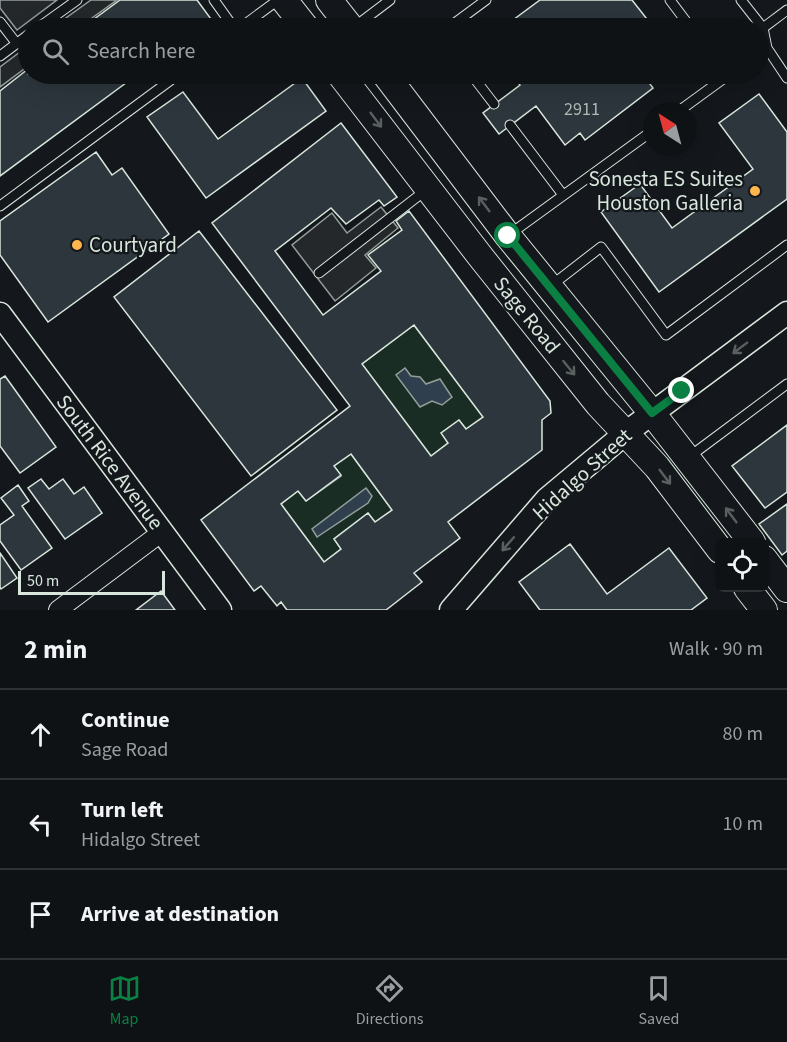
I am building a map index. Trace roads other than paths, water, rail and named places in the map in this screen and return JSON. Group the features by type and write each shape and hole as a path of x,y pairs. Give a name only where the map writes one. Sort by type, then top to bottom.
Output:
{"main road":[{"path":"284,0 298,18"},
{"path":"329,0 344,18"},
{"name":"Sage Road","path":"348,84 598,404 627,432 657,467 715,543"},
{"name":"Sage Road","path":"394,84 508,236 652,413 748,538"},
{"path":"480,256 508,236"},
{"path":"769,565 787,589"},
{"path":"750,592 764,610"}],"street":[{"name":"Hidalgo Street","path":"451,610 547,500 627,432 787,313"},
{"name":"South Rice Avenue","path":"4,327 220,610"},
{"path":"58,610 162,532"}],"lane":[{"path":"52,18 77,0"},
{"path":"214,0 227,18"},
{"path":"254,18 278,0"},
{"path":"366,18 390,0"},
{"path":"462,18 486,0"},
{"path":"670,0 684,18"},
{"path":"741,0 755,18"},
{"path":"769,24 787,10"},
{"path":"0,22 17,44 0,56"},
{"path":"769,51 787,78"},
{"path":"0,206 165,84"},
{"path":"479,84 494,104"},
{"path":"691,102 716,84"},
{"path":"510,125 563,195"},
{"path":"508,236 643,137"},
{"path":"319,273 428,188"},
{"path":"550,287 601,247 666,335 787,245"},
{"path":"687,459 787,384"}],"water":[{"path":"405,368 411,376 420,377 426,384 440,379 452,397 442,405 432,401 420,407 396,375"},
{"path":"366,488 372,496 368,503 317,537 312,529"}],"place":[{"name":"Sonesta ES Suites Houston Galleria","path":"755,191"},
{"name":"Courtyard","path":"77,245"}]}
